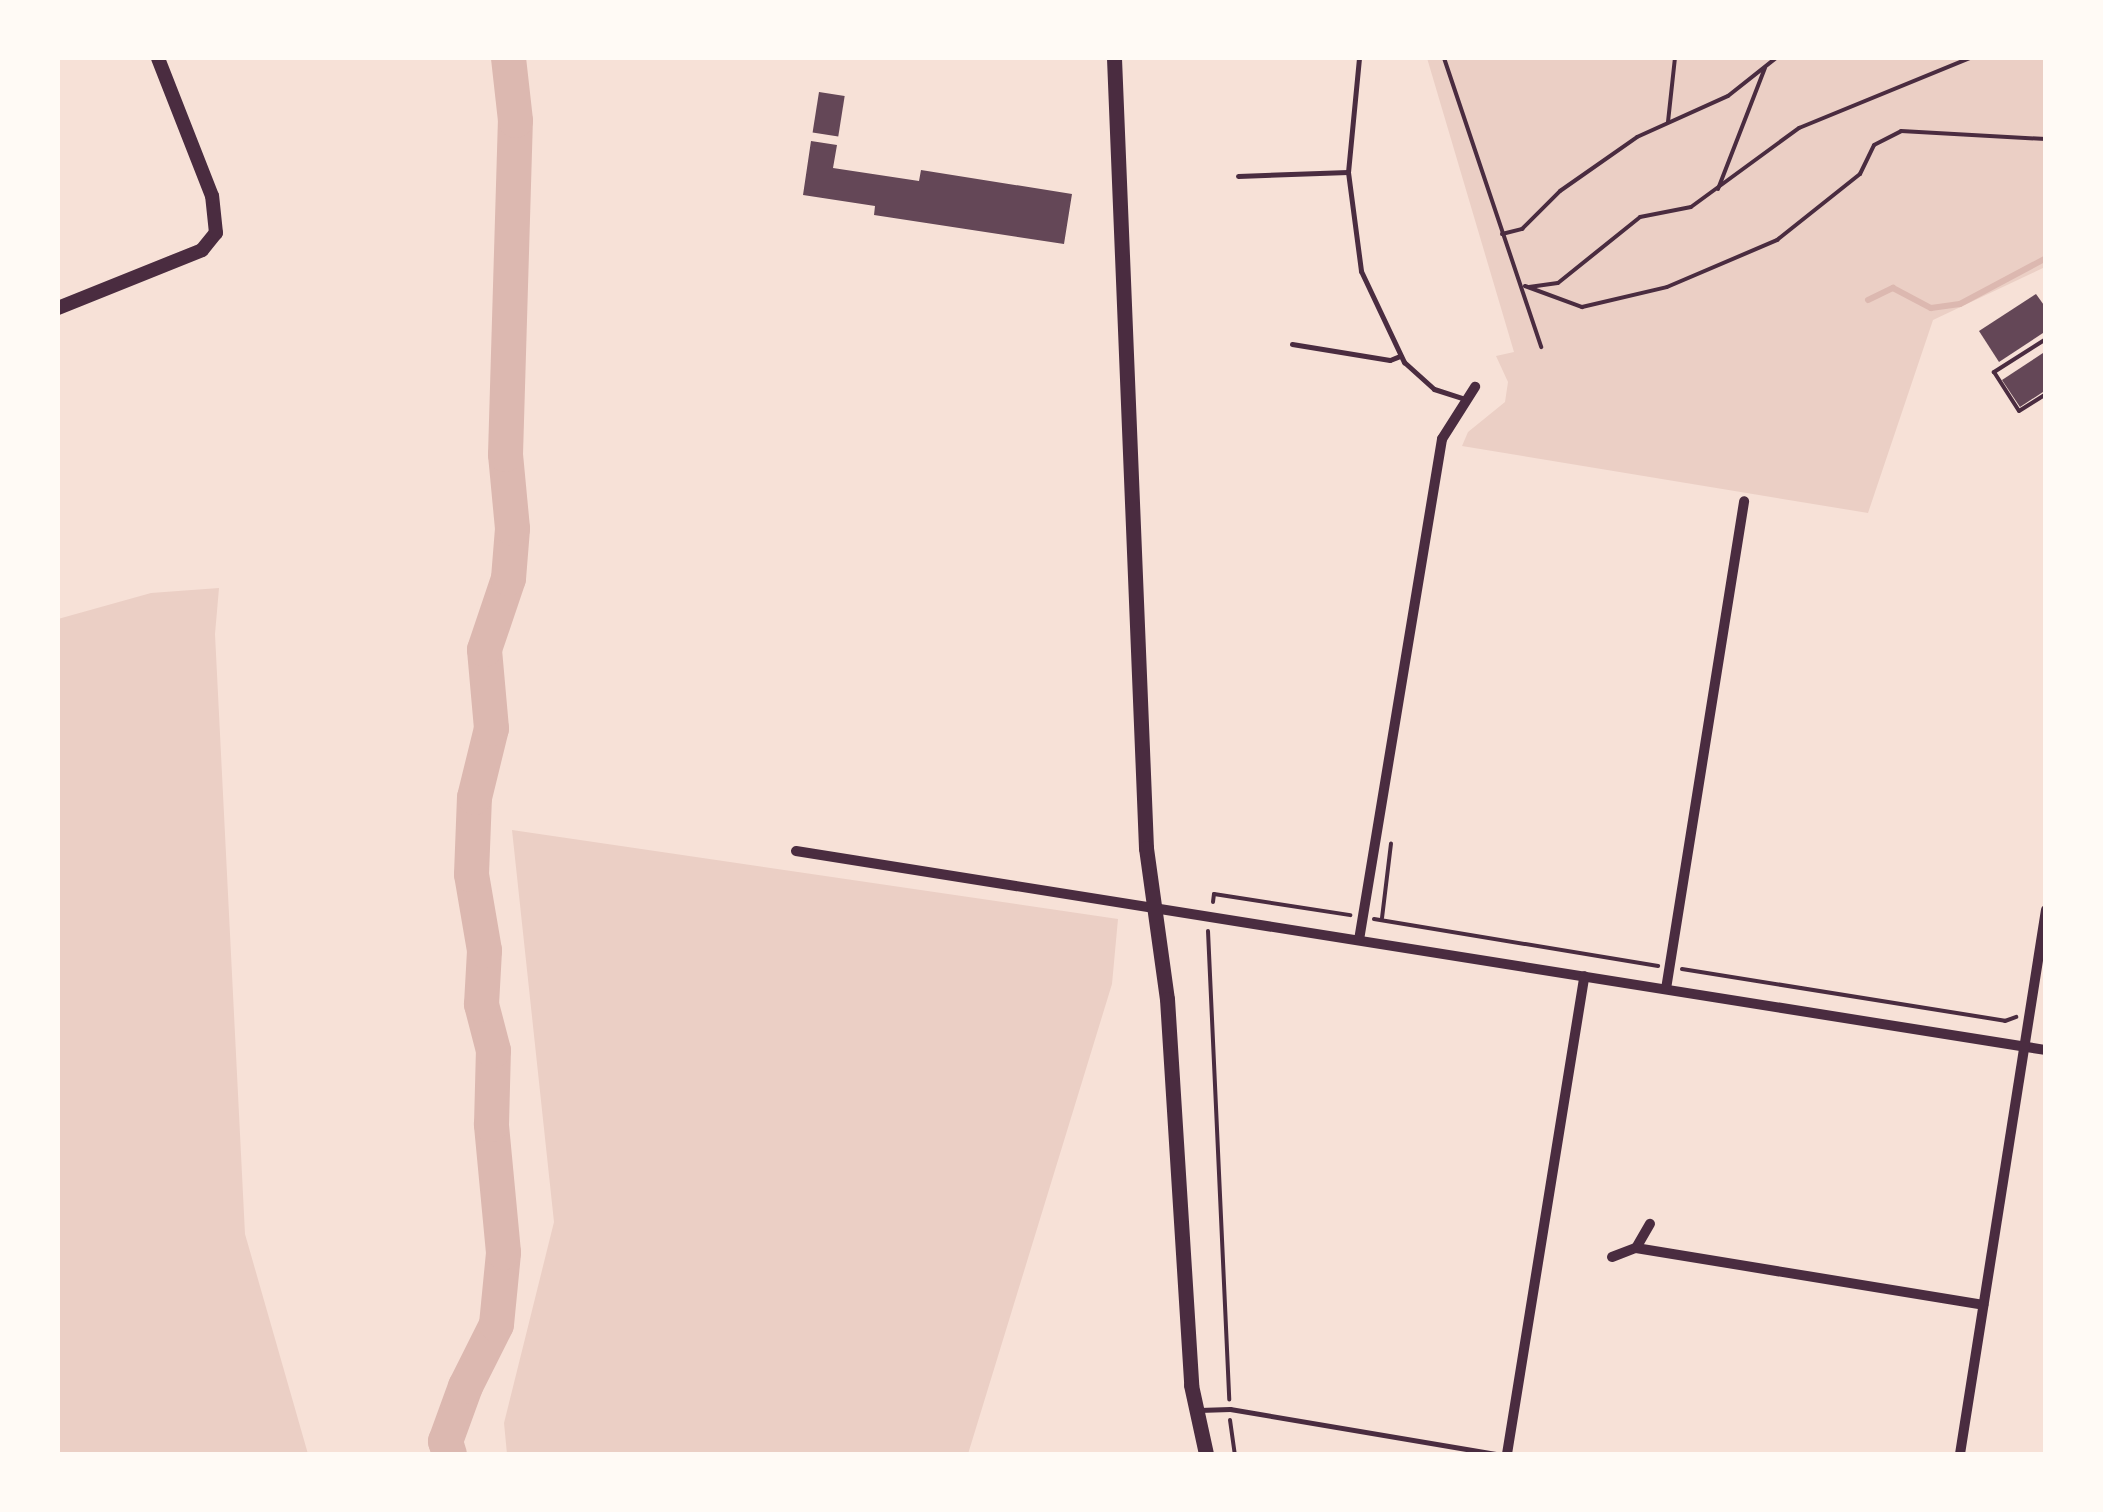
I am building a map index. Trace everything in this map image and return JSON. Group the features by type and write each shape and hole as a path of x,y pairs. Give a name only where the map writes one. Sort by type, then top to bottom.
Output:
{"main road":[{"path":"1114,58 1146,848 1158,908 1196,1410 1206,1454"}],"street":[{"path":"58,308 202,250 216,234 212,196 158,58"},
{"path":"1359,940 1442,439 1462,398 1475,387"},
{"path":"1666,989 1744,501"},
{"path":"796,851 2046,1050"},
{"path":"1960,1454 2046,910"},
{"path":"1507,1454 1584,976"},
{"path":"1636,1248 1650,1224"},
{"path":"1612,1258 1636,1248 1983,1305"}],"lane":[{"path":"1359,58 1348,172 1361,271 1400,356 1434,389 1462,398"},
{"path":"1238,176 1348,172"},
{"path":"1292,344 1390,360 1400,356"},
{"path":"1196,1410 1230,1409 1498,1454"}],"path":[{"path":"1444,58 1502,234 1525,286 1540,346"},
{"path":"1665,126 1673,110 1669,82 1675,58"},
{"path":"1502,234 1522,229 1560,192 1636,137 1728,96 1776,58"},
{"path":"1525,286 1558,283 1629,222 1691,208 1799,128 1970,58"},
{"path":"1718,189 1766,66"},
{"path":"1525,286 1582,307 1667,287 1777,240 1860,174 1874,145 1901,131 2046,139"},
{"path":"2046,339 1994,372 2019,411 2046,394"},
{"path":"1214,894 2005,1021 2028,1018"},
{"path":"1207,938 1230,1409 1236,1454"}],"shaded area":[{"path":"1427,58 2045,58 2045,267 1933,320 1868,513 1462,446 1468,432 1505,402 1508,382 1496,356 1514,352"},
{"path":"219,588 215,634 245,1234 308,1454 58,1454 58,619 151,593"},
{"path":"512,830 1118,919 1112,984 968,1454 507,1454 504,1423 554,1222"}],"building":[{"path":"819,92 845,96 838,137 813,132"},
{"path":"811,141 837,145 833,168 919,181 921,170 1072,194 1064,244 874,215 875,206 803,195"},
{"path":"2036,294 2046,308 2046,331 1999,362 1979,331"},
{"path":"2046,351 2046,390 2020,407 2002,380"}],"waterway":[{"path":"449,1454 445,1441 465,1386 496,1324 503,1252 491,1124 493,1050 481,1004 484,950 471,874 474,797 491,728 484,649 508,578 512,528 505,454 515,120 508,58"},
{"path":"1868,300 1893,288 1931,308 1960,304 2046,258"}]}
